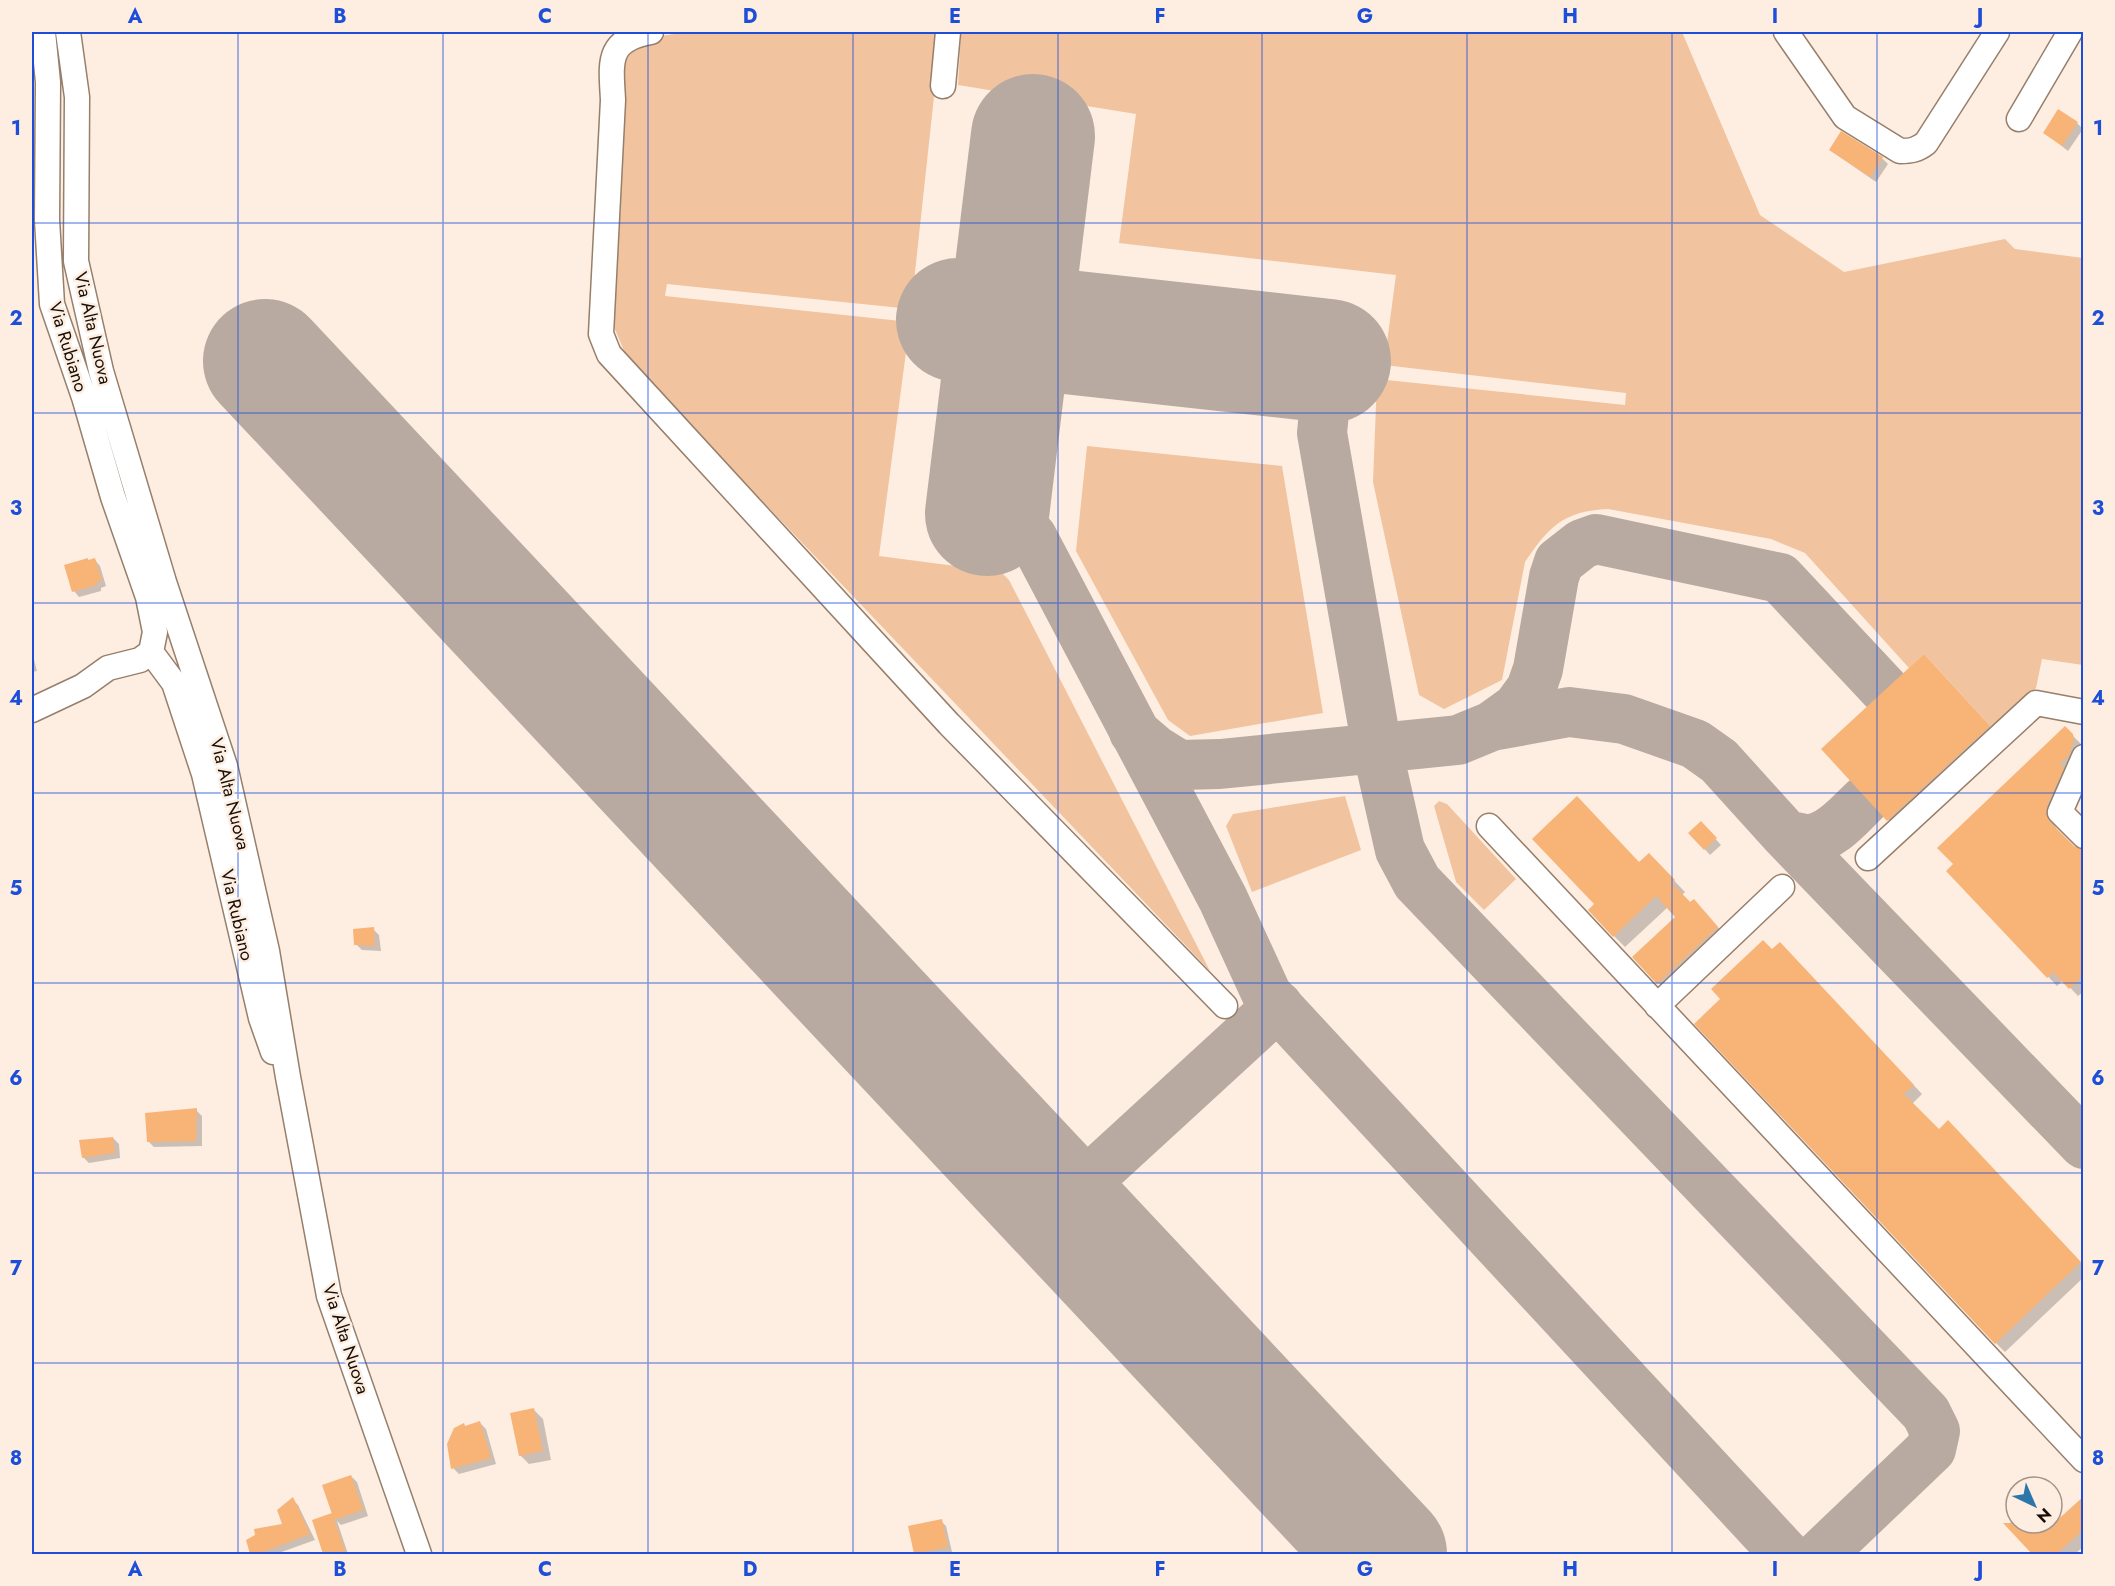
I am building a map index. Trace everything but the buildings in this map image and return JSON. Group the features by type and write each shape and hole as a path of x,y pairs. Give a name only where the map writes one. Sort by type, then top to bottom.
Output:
{"street":[{"name":"Via Rubiano","path":"43,32 48,82 47,220 52,304 84,397 113,496 148,597 155,632 151,652 174,683 204,774 261,1018 275,1058 288,1077"},
{"name":"Via Alta Nuova","path":"68,32 77,97 76,261 101,371 164,582 225,766 267,951 329,1296 419,1554"},
{"path":"651,32 639,34 625,41 613,53 611,64 613,100 601,334 609,354 949,724 1225,1006"},
{"path":"943,87 948,32"},
{"path":"1786,32 1845,117 1900,151 1911,151 1926,144 1997,32"},
{"path":"2019,119 2070,32"},
{"path":"32,710 83,686 108,668 140,660 151,652"},
{"path":"1868,858 2036,703 2084,712"},
{"path":"2084,757 2060,812 2084,836"},
{"path":"1489,826 1657,1006 2080,1449"},
{"path":"1657,1006 1782,887"}],"shaded area":[{"path":"691,32 941,32 911,309 667,284 665,296 910,322 879,556 1001,572 1009,580 1210,971 628,360 614,327 623,67 629,56 642,43 660,36"},
{"path":"961,32 1682,32 1760,215 1844,272 2005,239 2015,249 2083,258 2083,665 2042,659 2036,688 1993,729 1924,654 1909,668 1805,553 1771,539 1608,509 1580,513 1559,523 1542,539 1525,562 1502,680 1444,709 1419,695 1373,482 1377,379 1625,405 1626,393 1384,365 1396,275 1119,243 1136,114 958,85"},
{"path":"1087,446 1282,466 1323,713 1190,736 1168,720 1076,551"},
{"path":"1345,796 1361,850 1252,892 1226,826 1233,814"},
{"path":"1439,801 1447,804 1516,879 1484,910 1456,882 1434,806"}],"taxiway":[{"path":"1329,361 1322,433 1377,748 1400,850 1417,882 1926,1413 1935,1431 1931,1449 1821,1554"},
{"path":"987,514 1032,537 1223,899 1267,995 1785,1554"},
{"path":"1492,726 1517,708 1531,689 1538,669 1554,577 1559,562 1582,544 1596,539 1780,578 1884,689"},
{"path":"1134,732 1155,750 1179,765 1220,764 1458,740 1492,726 1569,712 1624,719 1695,744 1719,761 1786,835 2084,1144"},
{"path":"1786,835 1807,839 1826,834 1864,801"},
{"path":"1059,1207 1278,1006"}],"runway":[{"path":"987,514 1033,136"},
{"path":"958,320 1329,361"},
{"path":"265,361 1385,1554"}]}
